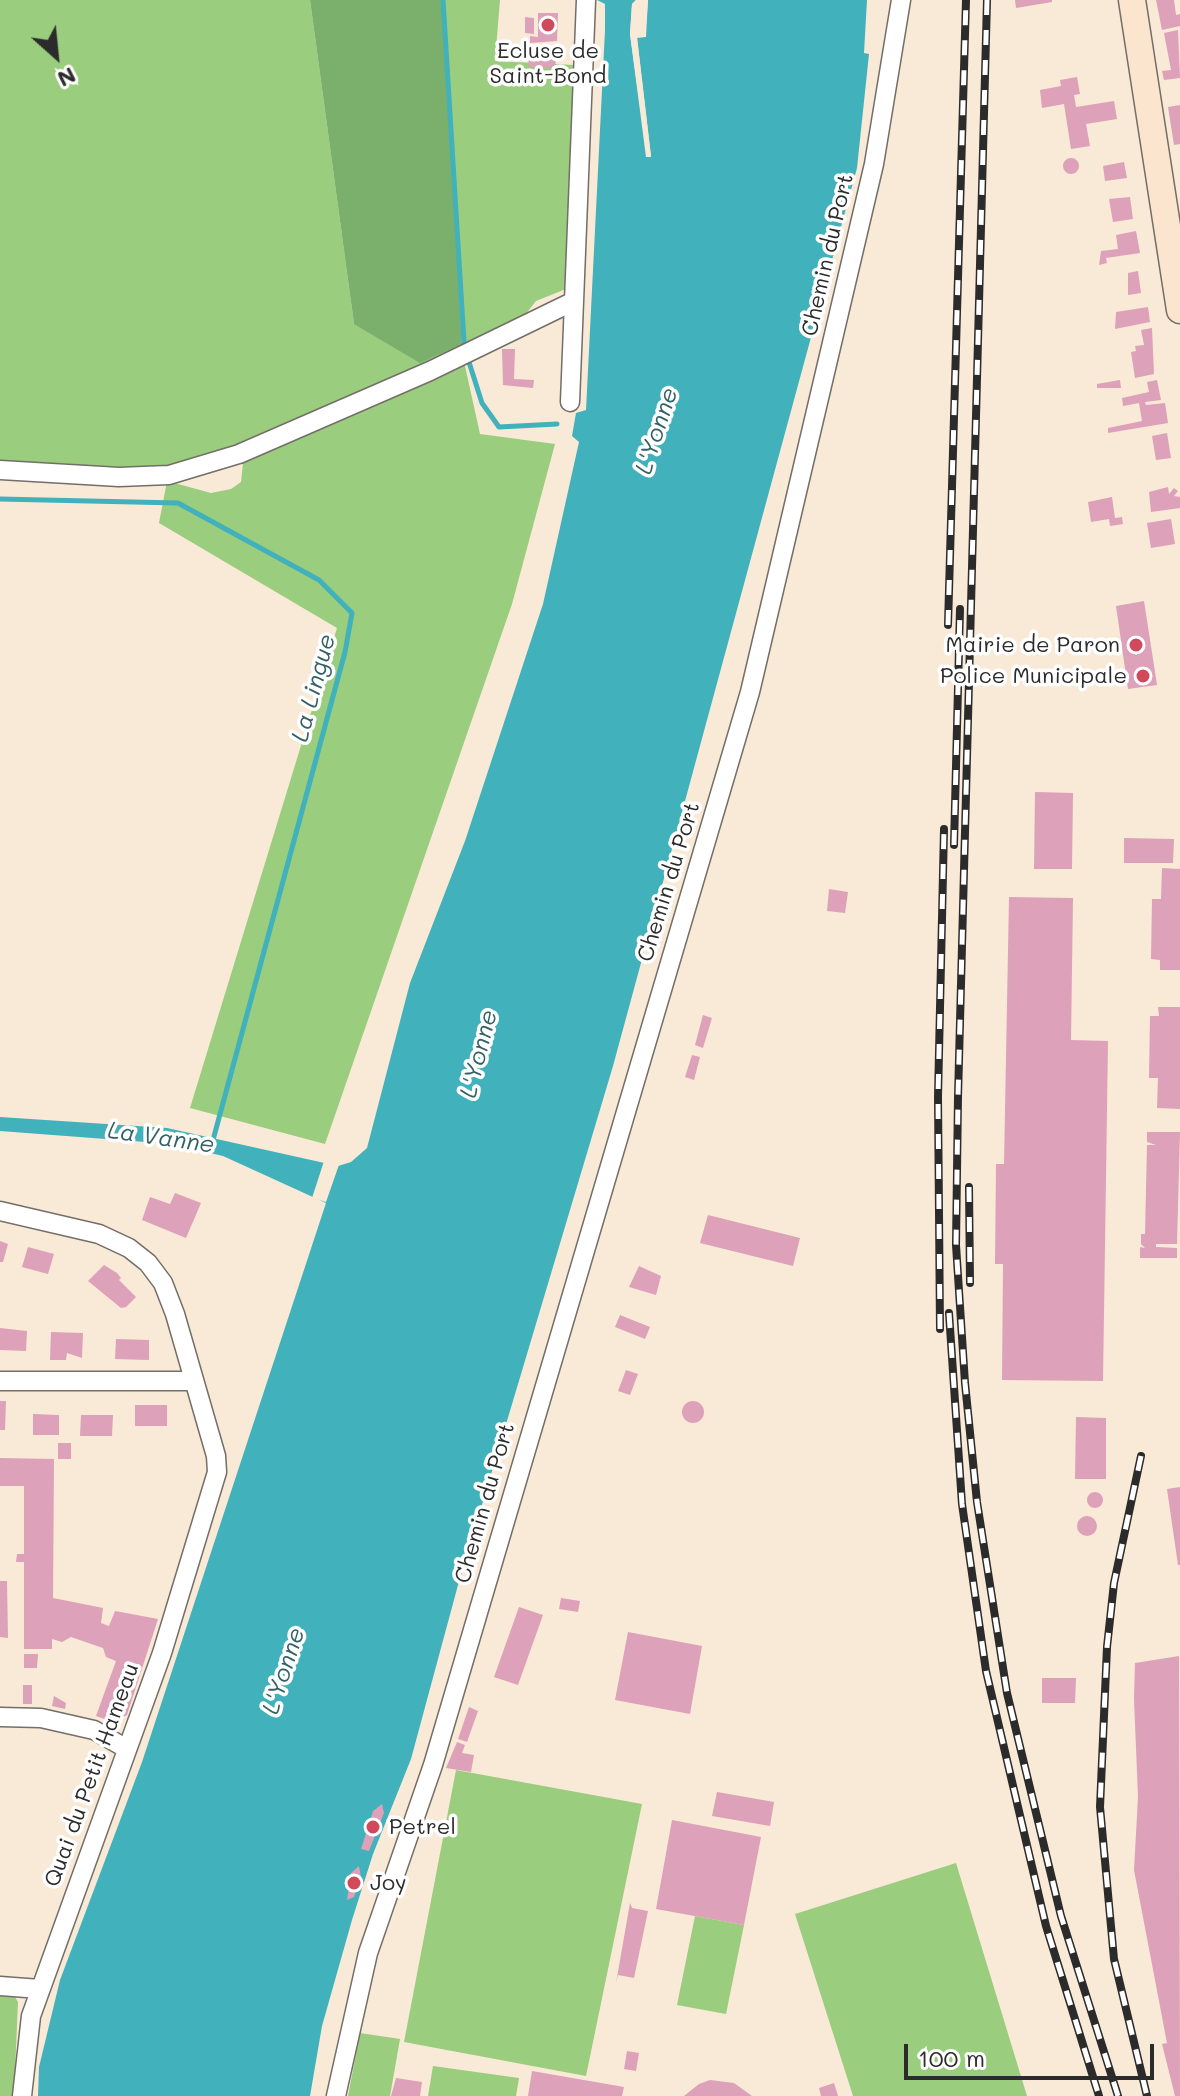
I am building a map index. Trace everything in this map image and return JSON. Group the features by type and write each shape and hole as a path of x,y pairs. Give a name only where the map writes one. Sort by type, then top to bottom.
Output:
{"main road":[{"path":"1132,0 1180,310"}],"street":[{"path":"570,402 586,0"},
{"name":"Chemin du Port","path":"336,2096 368,1953 433,1765 750,692 874,164 901,0"},
{"path":"0,470 119,477 183,471 239,454 430,371 572,302"},
{"path":"0,1211 99,1234 129,1248 148,1263 163,1283 175,1314 193,1381 0,1381"},
{"name":"Quai du Petit Hameau","path":"22,2096 31,2016 162,1653 217,1472 216,1456 193,1381"},
{"path":"0,1717 41,1718 94,1730 127,1749"},
{"path":"0,1986 40,1989"}],"green space":[{"path":"0,0 310,0 354,324 462,343 442,0 500,0 495,61 574,65 566,289 536,301 525,315 463,347 247,443 166,471 0,464"},
{"path":"310,0 442,0 462,344 420,363 354,324"},
{"path":"463,357 480,434 555,444 512,604 325,1144 190,1108 337,628 159,523 167,481 211,493 231,489 241,482 243,463 251,452"},
{"path":"456,1770 642,1804 586,2076 404,2042"},
{"path":"956,1863 1027,2096 853,2096 795,1914"},
{"path":"695,1916 744,1925 726,2014 677,2005"},
{"path":"0,1995 14,1995 18,2002 14,2096 0,2096"},
{"path":"360,2033 400,2039 390,2096 348,2096"},
{"path":"433,2066 519,2078 516,2096 428,2096"}],"water":[{"path":"597,0 636,0 632,4 630,34 647,157 651,156 637,37 645,37 648,0 867,0 864,53 869,54 857,168 613,1066 458,1585 411,1759 373,1854 352,1920 322,2026 310,2096 38,2096 39,2067 60,1980 142,1762 326,1203 223,1156 172,1144 0,1131 0,1117 167,1128 338,1166 351,1162 367,1148 410,983 465,841 543,604 579,442 572,436 576,413 586,410 605,30 605,4"}],"pier":[{"path":"640,0 640,4 636,8 634,34 642,33 644,0 648,0 646,37 637,38 651,157 646,157 630,34 632,4"},
{"path":"325,1158 340,1162 326,1202 312,1198"}],"building":[{"path":"1015,0 1052,0 1052,2 1016,8"},
{"path":"1156,0 1174,0 1176,15 1180,14 1180,26 1162,30"},
{"name":"Ecluse de Saint-Bond","path":"538,13 558,13 557,41 530,43 530,36 538,37"},
{"path":"525,17 534,18 534,34 525,33"},
{"path":"1178,30 1180,78 1164,80 1162,71 1171,70 1164,33"},
{"path":"529,58 556,59 555,68 528,67"},
{"path":"1077,77 1080,94 1074,95 1076,107 1114,101 1117,119 1086,124 1090,146 1071,149 1064,104 1042,108 1040,90 1061,86 1060,80"},
{"path":"1180,105 1180,144 1174,145 1168,107"},
{"path":"1071,158 1077,160 1077,172 1071,174 1065,172 1063,166 1065,160"},
{"path":"1124,162 1127,178 1105,181 1103,166"},
{"path":"1130,197 1133,219 1113,222 1109,199"},
{"path":"1136,231 1140,253 1106,258 1107,263 1099,265 1101,251 1118,249 1116,235"},
{"path":"1138,271 1141,293 1128,295 1128,273"},
{"path":"1148,307 1150,322 1115,329 1116,312"},
{"path":"1152,328 1154,374 1135,378 1131,352 1136,351 1135,346 1144,345 1141,330"},
{"path":"502,349 515,349 514,379 534,380 533,388 503,385"},
{"path":"1120,380 1121,388 1097,388 1097,384"},
{"path":"1157,380 1161,400 1145,402 1146,405 1165,403 1168,423 1108,433 1108,428 1142,421 1139,403 1123,406 1122,398 1149,392 1147,382"},
{"path":"1167,433 1171,458 1156,460 1152,436"},
{"path":"1168,487 1169,494 1174,488 1178,491 1174,496 1180,497 1180,508 1151,512 1149,492"},
{"path":"1112,497 1115,518 1122,517 1123,524 1110,526 1109,519 1091,522 1088,502"},
{"path":"1171,519 1175,544 1151,548 1147,523"},
{"name":"Mairie de Paron","path":"1144,601 1157,685 1128,689 1116,606"},
{"path":"1035,792 1073,793 1072,869 1034,869"},
{"path":"1124,838 1174,839 1173,863 1124,863"},
{"path":"1162,868 1180,869 1180,970 1160,970 1160,960 1151,959 1152,899 1161,899"},
{"path":"829,889 848,892 845,913 827,911"},
{"path":"1009,897 1073,898 1071,1040 1108,1041 1103,1381 1002,1380 1003,1264 995,1264 996,1164 1004,1164"},
{"path":"1158,1007 1180,1007 1180,1109 1157,1108 1158,1078 1149,1078 1150,1016 1159,1016"},
{"path":"703,1015 712,1018 703,1048 695,1045"},
{"path":"692,1055 700,1057 694,1080 685,1077"},
{"path":"1147,1132 1180,1132 1177,1244 1156,1244 1156,1247 1177,1248 1177,1258 1140,1258 1140,1247 1145,1248 1141,1244 1141,1234 1145,1234 1147,1145 1156,1145 1147,1142"},
{"path":"175,1193 201,1203 186,1238 142,1220 150,1197 170,1204"},
{"path":"708,1215 800,1238 793,1266 700,1243"},
{"path":"0,1241 8,1244 3,1262 0,1262"},
{"path":"28,1247 54,1254 48,1274 22,1267"},
{"path":"104,1265 117,1273 121,1278 119,1280 136,1297 126,1307 121,1308 88,1281"},
{"path":"639,1266 661,1276 656,1295 629,1287"},
{"path":"620,1315 650,1327 645,1339 615,1327"},
{"path":"0,1328 27,1331 26,1351 0,1350"},
{"path":"51,1332 83,1333 82,1358 67,1353 66,1360 50,1360"},
{"path":"116,1339 149,1340 149,1360 115,1359"},
{"path":"626,1370 638,1374 630,1395 618,1391"},
{"path":"0,1401 6,1401 5,1430 0,1430"},
{"path":"693,1401 701,1404 704,1412 701,1420 693,1423 685,1420 682,1412 685,1404"},
{"path":"135,1405 167,1405 167,1426 135,1426"},
{"path":"33,1414 59,1415 59,1435 33,1435"},
{"path":"81,1415 113,1415 112,1436 80,1436"},
{"path":"1076,1417 1106,1418 1106,1479 1075,1479"},
{"path":"58,1443 71,1443 71,1459 58,1459"},
{"path":"0,1458 54,1459 53,1598 103,1608 101,1623 109,1626 115,1611 158,1619 127,1715 113,1722 96,1716 116,1661 106,1657 103,1648 71,1637 62,1642 52,1639 52,1649 24,1649 24,1562 16,1562 17,1554 24,1554 24,1486 0,1486"},
{"path":"1180,1487 1180,1565 1178,1565 1167,1489"},
{"path":"1095,1492 1103,1500 1095,1508 1087,1500"},
{"path":"1087,1516 1094,1519 1097,1526 1094,1533 1087,1536 1080,1533 1077,1526 1080,1519"},
{"path":"0,1581 7,1581 8,1638 0,1637"},
{"path":"561,1598 580,1601 578,1612 559,1609"},
{"path":"519,1607 543,1615 518,1685 494,1677"},
{"path":"628,1632 702,1646 690,1714 615,1700"},
{"path":"24,1654 38,1654 37,1668 24,1668"},
{"path":"1179,1656 1180,2096 1175,2096 1162,2044 1167,2043 1134,1870 1138,1797 1134,1699 1135,1663"},
{"path":"1042,1678 1076,1678 1075,1703 1042,1703"},
{"path":"23,1685 32,1685 32,1704 23,1704"},
{"path":"54,1696 66,1703 65,1709 52,1706"},
{"path":"469,1707 478,1711 467,1742 458,1739"},
{"path":"457,1742 465,1745 462,1753 474,1755 471,1772 446,1768"},
{"path":"717,1792 774,1802 770,1826 712,1816"},
{"name":"Petrel","path":"382,1804 384,1813 369,1851 361,1849 373,1811"},
{"path":"672,1820 761,1837 744,1925 656,1909"},
{"name":"Joy","path":"359,1866 361,1877 354,1897 347,1900 351,1873"},
{"path":"630,1903 632,1908 648,1911 634,1978 618,1975 616,1983"},
{"path":"627,2051 639,2053 636,2071 624,2069"},
{"path":"532,2071 624,2087 622,2096 528,2096"},
{"path":"396,2078 422,2082 420,2096 391,2096"},
{"path":"710,2080 734,2083 752,2096 684,2096"},
{"path":"834,2083 838,2096 821,2096 819,2088"}],"waterway":[{"path":"443,0 464,342"},
{"path":"468,359 482,403 499,427 557,424"},
{"name":"La Lingue","path":"0,499 178,503 319,580 352,613 345,652 213,1140"}],"railway":[{"path":"948,625 966,0"},
{"path":"987,0 956,1245 977,1502 1007,1693 1061,1916 1118,2096"},
{"path":"954,845 960,609"},
{"path":"940,1329 938,1097 944,829"},
{"path":"969,1187 970,1283"},
{"path":"949,1313 962,1504 986,1671 1046,1926 1099,2096"},
{"path":"1141,1456 1114,1583 1107,1647 1100,1807 1114,1959 1147,2096"}],"place":[{"name":"Ecluse de Saint-Bond","path":"548,25"},
{"name":"Mairie de Paron","path":"1136,645"},
{"name":"Police Municipale","path":"1143,676"},
{"name":"Petrel","path":"373,1827"},
{"name":"Joy","path":"354,1883"}],"water label":[{"name":"L'Yonne","path":"657,431"},
{"name":"L'Yonne","path":"479,1054"},
{"name":"La Vanne","path":"161,1138"},
{"name":"L'Yonne","path":"284,1671"}]}
